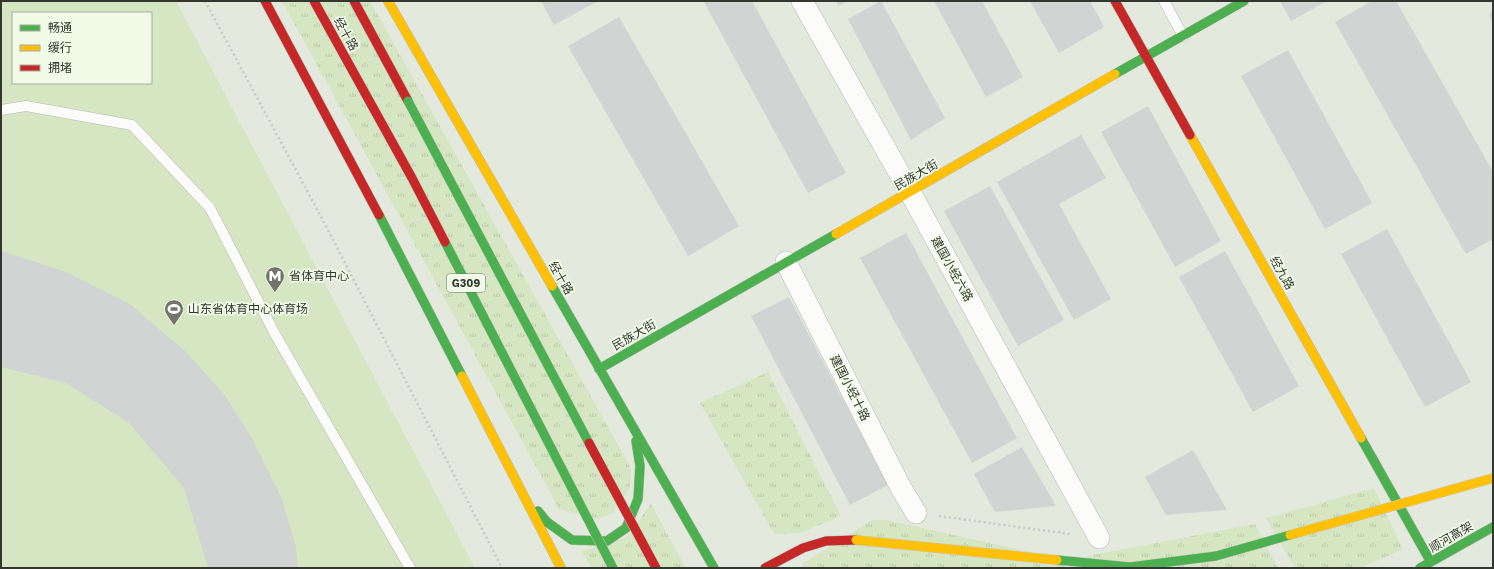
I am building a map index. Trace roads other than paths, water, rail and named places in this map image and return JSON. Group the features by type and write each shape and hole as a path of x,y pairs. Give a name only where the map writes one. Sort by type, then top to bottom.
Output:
{"main road":[{"path":"265,1 379,214 561,568"},
{"name":"经十路","path":"314,1 412,178 613,568"},
{"name":"经十路","path":"354,1 656,568"},
{"name":"经十路","path":"388,1 714,568"},
{"name":"经九路","path":"1115,1 1428,557"},
{"name":"民族大街","path":"599,369 1244,1"},
{"path":"523,493 547,522 572,540 607,541 626,528 638,499 640,466 635,431"},
{"path":"1175,568 1493,478"},
{"name":"顺河高架","path":"1420,568 1493,527"},
{"path":"765,568 803,548 826,541 856,540 1130,567 1216,556"},
{"path":"647,553 661,568"}],"street":[{"name":"建国小经六路","path":"802,1 910,192 1099,538"},
{"name":"建国小经十路","path":"786,262 901,488 916,512"}],"lane":[{"path":"1164,1 1183,36"},
{"path":"1,110 26,106 132,125 210,208 275,334 410,568"}],"place":[{"name":"省体育中心","path":"275,293"},
{"name":"山东省体育中心体育场","path":"174,326"}]}
